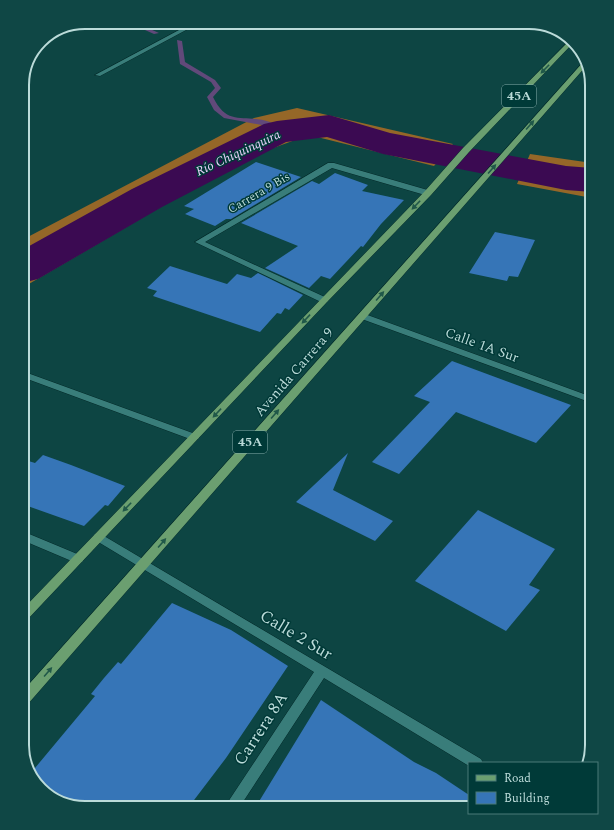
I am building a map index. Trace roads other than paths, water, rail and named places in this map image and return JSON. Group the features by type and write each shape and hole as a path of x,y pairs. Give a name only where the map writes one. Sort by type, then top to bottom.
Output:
{"main road":[{"name":"Avenida Carrera 9","path":"29,611 324,300 428,193 466,150 568,45"},
{"name":"Avenida Carrera 9","path":"29,693 582,67"}],"street":[{"path":"98,75 185,29"},
{"name":"Carrera 9 Bis","path":"324,300 200,242 331,165 428,193"},
{"name":"Calle 1A Sur","path":"362,316 585,397"},
{"path":"29,377 194,437"},
{"name":"Calle 2 Sur","path":"99,537 474,762"},
{"path":"29,538 78,559"},
{"name":"Carrera 8A","path":"236,801 322,670"}],"waterway":[{"path":"147,29 156,33"},
{"path":"179,41 182,63 213,81 218,88 210,97 216,109 226,117 269,124 277,132"},
{"name":"Río Chiquinquira","path":"29,265 147,198 277,132 329,126 383,143 566,178 585,179"}]}
